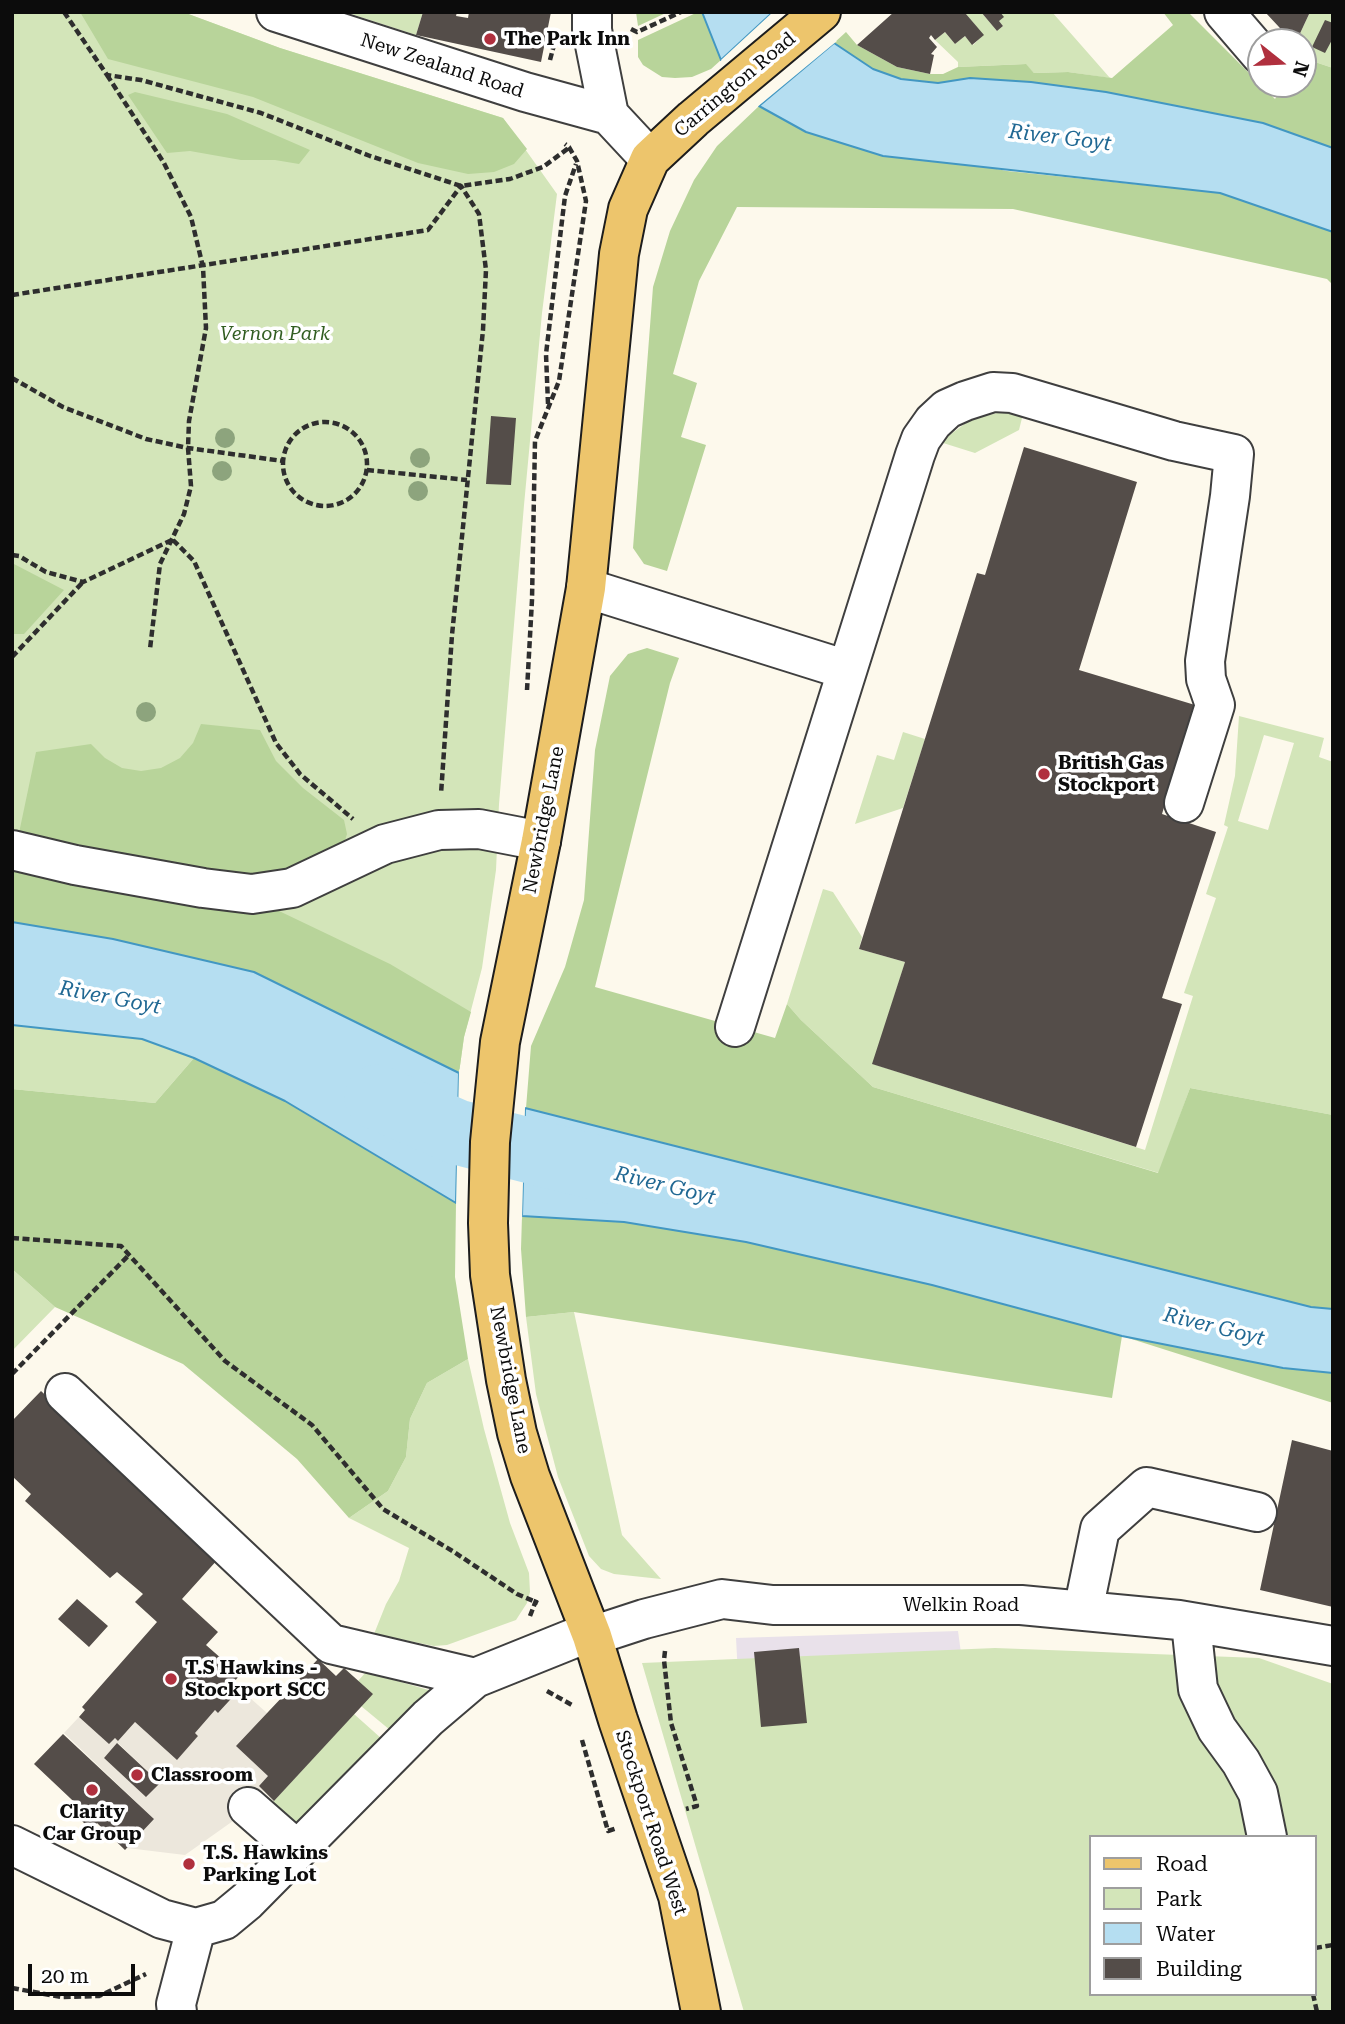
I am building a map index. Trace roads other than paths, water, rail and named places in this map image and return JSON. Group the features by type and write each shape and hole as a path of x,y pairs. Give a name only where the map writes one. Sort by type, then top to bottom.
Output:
{"main road":[{"name":"Carrington Road","path":"650,159 693,119 821,12"},
{"name":"Newbridge Lane","path":"592,1636 530,1476 517,1433 490,1275 490,1142 500,1042 541,841 586,588 619,254 628,209 650,159"},
{"name":"Stockport Road West","path":"592,1636 678,1896 701,2012"}],"street":[{"name":"New Zealand Road","path":"276,12 525,92 609,115"},
{"path":"592,12 592,30 609,115 650,159"},
{"path":"1224,12 1247,39"},
{"path":"735,1027 915,455 921,439 947,409 993,392 1012,393 1161,437 1234,454 1205,661 1206,679 1215,705 1184,803"},
{"path":"586,588 847,670"},
{"path":"12,850 86,867 252,894 292,888 385,844 439,830 479,829 541,841"},
{"path":"65,1393 331,1644 475,1678"},
{"path":"1083,1611 1100,1529 1147,1487 1257,1512"},
{"name":"Welkin Road","path":"196,1928 224,1920 429,1718 475,1678 572,1640 673,1611 722,1599 773,1605 1021,1605 1191,1623 1333,1646"},
{"path":"1191,1623 1198,1689 1217,1728 1241,1762 1258,1793 1267,1835"},
{"path":"248,1807 297,1850"},
{"path":"12,1845 162,1919 196,1928 176,2004 177,2012"}],"water":[{"path":"702,12 773,12 721,60"},
{"path":"834,43 873,69 901,79 938,83 970,78 1031,82 1106,92 1263,123 1333,148 1333,232 1220,193 883,156 806,132 759,106"},
{"path":"12,922 113,939 254,972 459,1073 456,1203 285,1101 194,1058 142,1039 12,1025"},
{"path":"525,1108 1311,1307 1333,1309 1333,1373 1283,1368 1122,1336 932,1285 746,1242 624,1222 522,1216"}],"waterway":[{"name":"River Goyt","path":"377,1097 457,1132 609,1171"}],"place":[{"name":"The Park Inn","path":"490,39"},
{"name":"British Gas Stockport","path":"1044,774"},
{"name":"T.S Hawkins - Stockport SCC","path":"171,1679"},
{"name":"Classroom","path":"137,1775"},
{"name":"Clarity Car Group","path":"92,1790"},
{"name":"T.S. Hawkins Parking Lot","path":"189,1864"}],"park label":[{"name":"Vernon Park","path":"275,334"}]}
